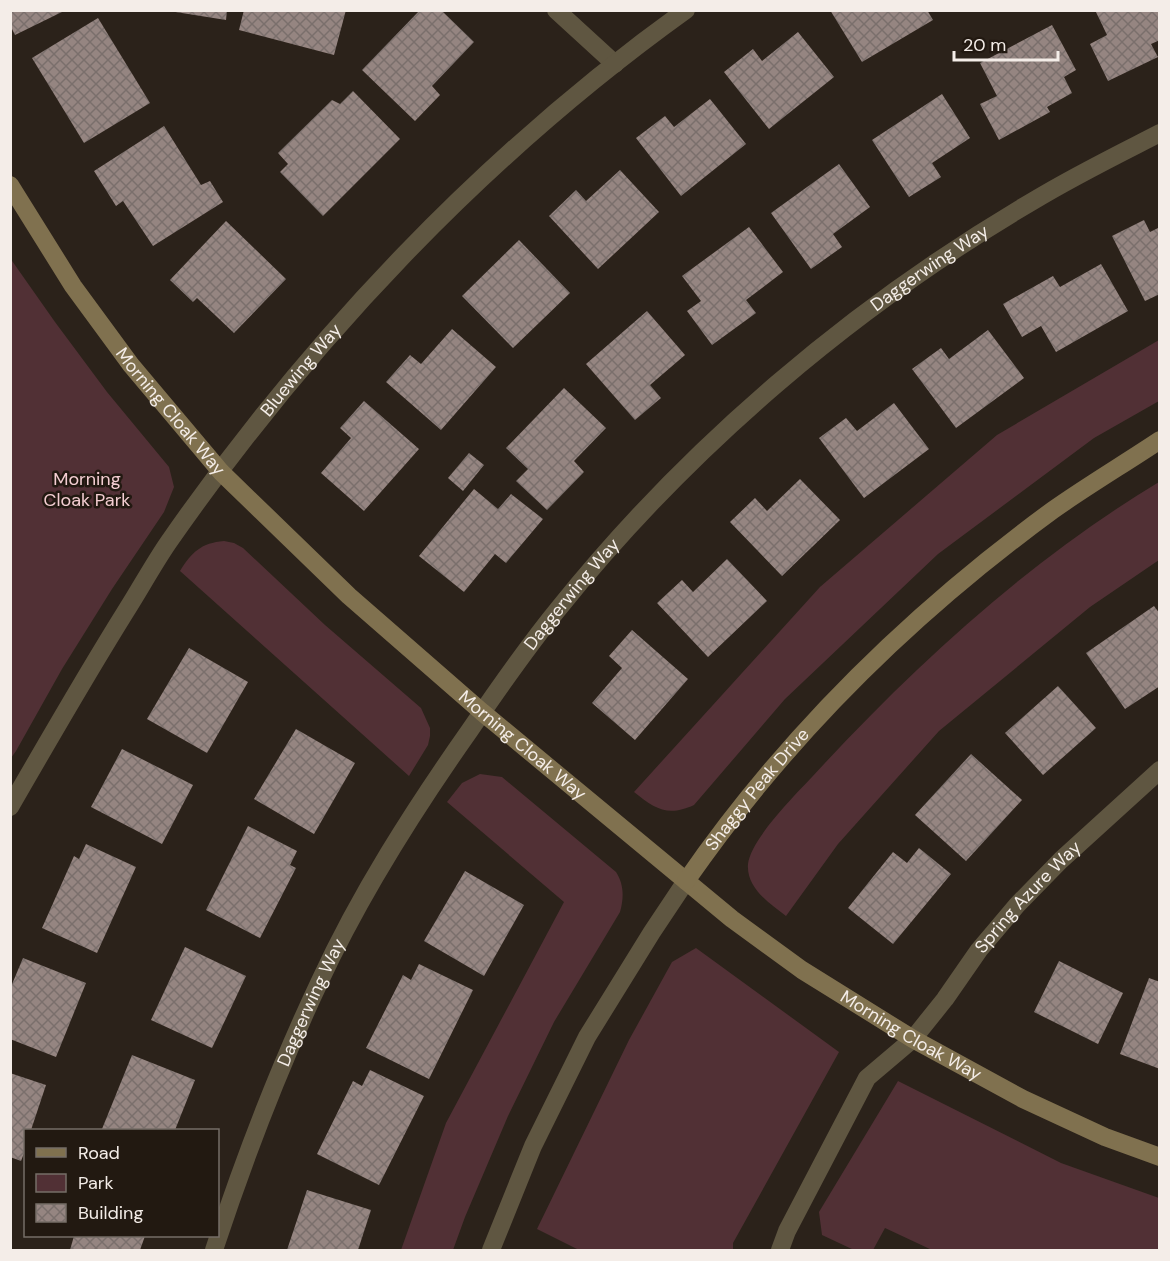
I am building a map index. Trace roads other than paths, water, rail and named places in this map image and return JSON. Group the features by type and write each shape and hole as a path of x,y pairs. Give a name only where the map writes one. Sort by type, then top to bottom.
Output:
{"street":[{"path":"556,10 615,64"},
{"name":"Bluewing Way","path":"10,807 84,678 168,544 254,427 311,356 382,278 501,161 615,64 686,10"},
{"name":"Daggerwing Way","path":"219,1236 241,1169 277,1076 320,980 365,894 407,822 482,712 558,609 604,554 651,503 764,396 831,340 898,289 1032,201 1160,133"},
{"name":"Morning Cloak Way","path":"10,185 73,286 131,365 221,472 349,596 482,712 732,919 802,970 913,1039 1023,1099 1106,1137 1160,1158"},
{"name":"Shaggy Peak Drive","path":"490,1251 533,1146 586,1037 652,932 716,838 821,712 936,603 1053,510 1160,440"},
{"name":"Spring Azure Way","path":"780,1251 787,1231 867,1078 913,1039 945,999 979,950 1017,905 1061,860 1160,770"}],"park label":[{"name":"Morning Cloak Park","path":"87,489"}]}
